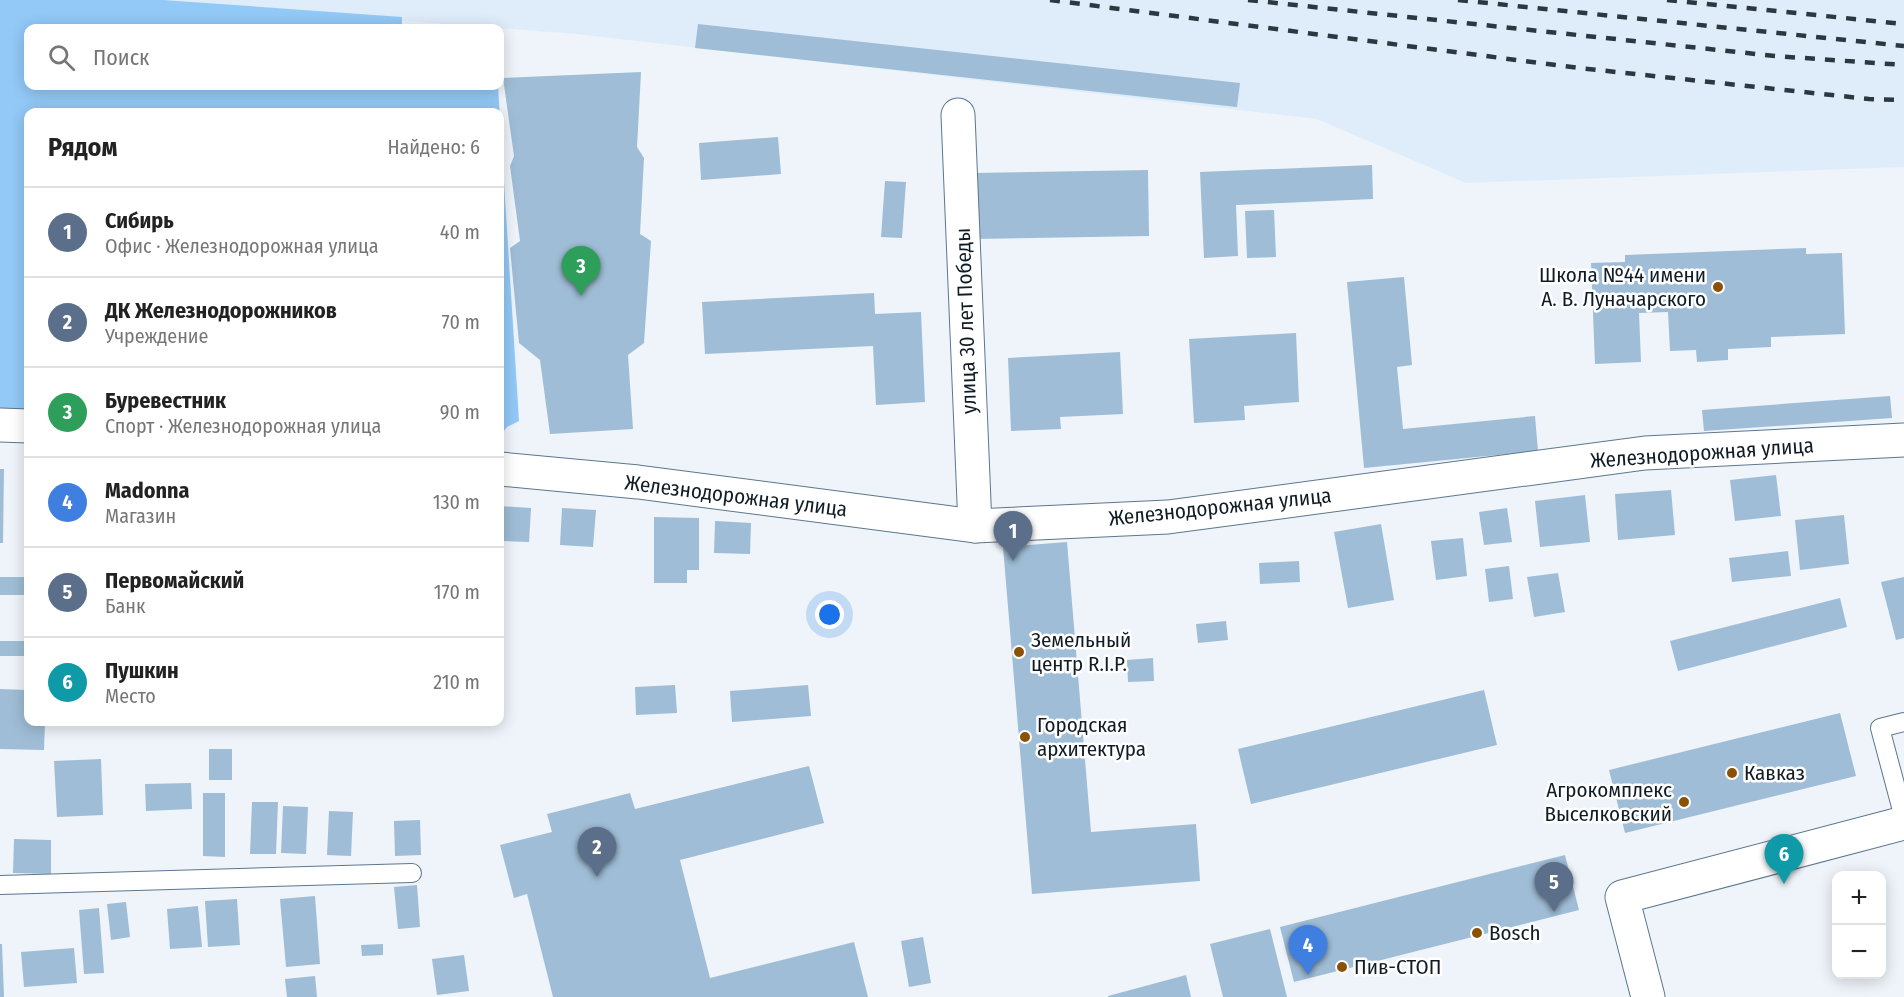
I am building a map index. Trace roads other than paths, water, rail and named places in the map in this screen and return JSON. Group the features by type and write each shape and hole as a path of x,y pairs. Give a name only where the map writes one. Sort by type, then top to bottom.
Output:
{"street":[{"name":"улица 30 лет Победы","path":"958,116 975,526"},
{"path":"0,425 24,426"},
{"name":"Железнодорожная улица","path":"504,469 638,482 975,526 1168,517 1645,453 1904,440"},
{"path":"1648,997 1622,897 1904,823"}],"lane":[{"path":"1904,722 1880,728 1904,818"},
{"path":"0,885 412,873"}],"railway":[{"path":"1050,0 1579,68 1869,99 1904,100"},
{"path":"1248,0 1775,56 1904,65"},
{"path":"1458,0 1904,46"},
{"path":"1667,0 1904,24"}],"place":[{"name":"Школа №44 имени А. В. Луначарского","path":"1718,287"},
{"name":"Буревестник","path":"581,296"},
{"name":"Сибирь","path":"1013,561"},
{"name":"Земельный центр R.I.P.","path":"1019,652"},
{"name":"Городская архитектура","path":"1025,737"},
{"name":"Кавказ","path":"1732,773"},
{"name":"Агрокомплекс Выселковский","path":"1684,802"},
{"name":"ДК Железнодорожников","path":"597,877"},
{"name":"Пушкин","path":"1784,884"},
{"name":"Первомайский","path":"1554,912"},
{"name":"Bosch","path":"1477,933"},
{"name":"Пив-СТОП","path":"1342,967"},
{"name":"Madonna","path":"1308,975"}]}
